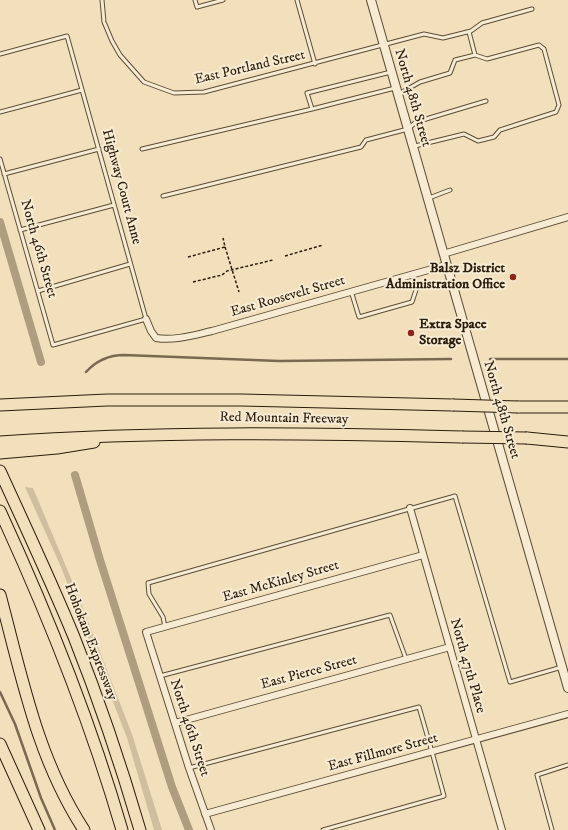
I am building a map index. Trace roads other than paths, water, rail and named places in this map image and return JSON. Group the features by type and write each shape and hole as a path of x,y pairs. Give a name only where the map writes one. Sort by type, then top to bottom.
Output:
{"highway":[{"name":"Red Mountain Freeway","path":"2,404 114,400 241,400 568,407"},
{"name":"Red Mountain Freeway","path":"0,442 134,435 271,433 568,440"},
{"path":"0,453 57,448 134,435"},
{"name":"Hohokam Expressway","path":"0,471 79,650 113,743 140,830"},
{"path":"0,511 40,598 75,686 94,739 122,830"},
{"path":"0,595 41,743 58,785 84,830"},
{"path":"0,744 39,830"}],"street":[{"name":"North 48th Street","path":"371,0 568,688"},
{"path":"443,254 568,217"},
{"name":"East Roosevelt Street","path":"146,319 156,338 166,340 212,331 446,265"},
{"name":"North 47th Place","path":"410,508 502,830"},
{"name":"East McKinley Street","path":"146,632 423,555"},
{"name":"North 46th Street","path":"146,632 204,814 211,830"},
{"name":"East Pierce Street","path":"175,723 450,647"},
{"name":"East Fillmore Street","path":"204,814 568,714"}],"lane":[{"name":"East Portland Street","path":"102,0 104,22 120,55 144,82 174,93 204,92 315,64 424,34 443,38 469,32 482,24 532,9"},
{"path":"195,0 197,7 223,0"},
{"path":"297,0 315,64"},
{"path":"469,32 475,55"},
{"name":"Highway Court Anne","path":"0,54 67,36 146,319"},
{"path":"142,149 312,109 397,91 450,73 455,60 475,55 487,59 539,45 544,49 559,105 556,112 500,130 494,137 478,141 464,134 413,147"},
{"path":"312,109 307,93 391,72"},
{"path":"0,112 82,90"},
{"path":"163,196 361,147 366,140 408,129 416,122 486,101"},
{"path":"4,174 99,149"},
{"name":"North 46th Street","path":"0,159 53,345 146,319"},
{"path":"428,199 450,190"},
{"path":"20,230 114,205"},
{"path":"38,291 130,264"},
{"path":"351,291 359,317 412,302 416,290 412,274"},
{"path":"165,627 163,617 149,594 148,583 454,496 510,682 562,667"},
{"path":"160,676 390,615 406,659"},
{"path":"189,768 419,707 444,796 323,830"},
{"path":"552,830 537,775 568,765"}],"waterway":[{"path":"0,222 41,362"},
{"path":"86,372 94,364 104,359 124,355 279,361 451,359"},
{"path":"490,359 568,359"},
{"path":"75,475 100,560 172,787 189,830"},
{"path":"0,692 15,724 41,798 55,830"}],"place":[{"name":"Balsz District Administration Office","path":"513,277"},
{"name":"Extra Space Storage","path":"411,333"}]}
